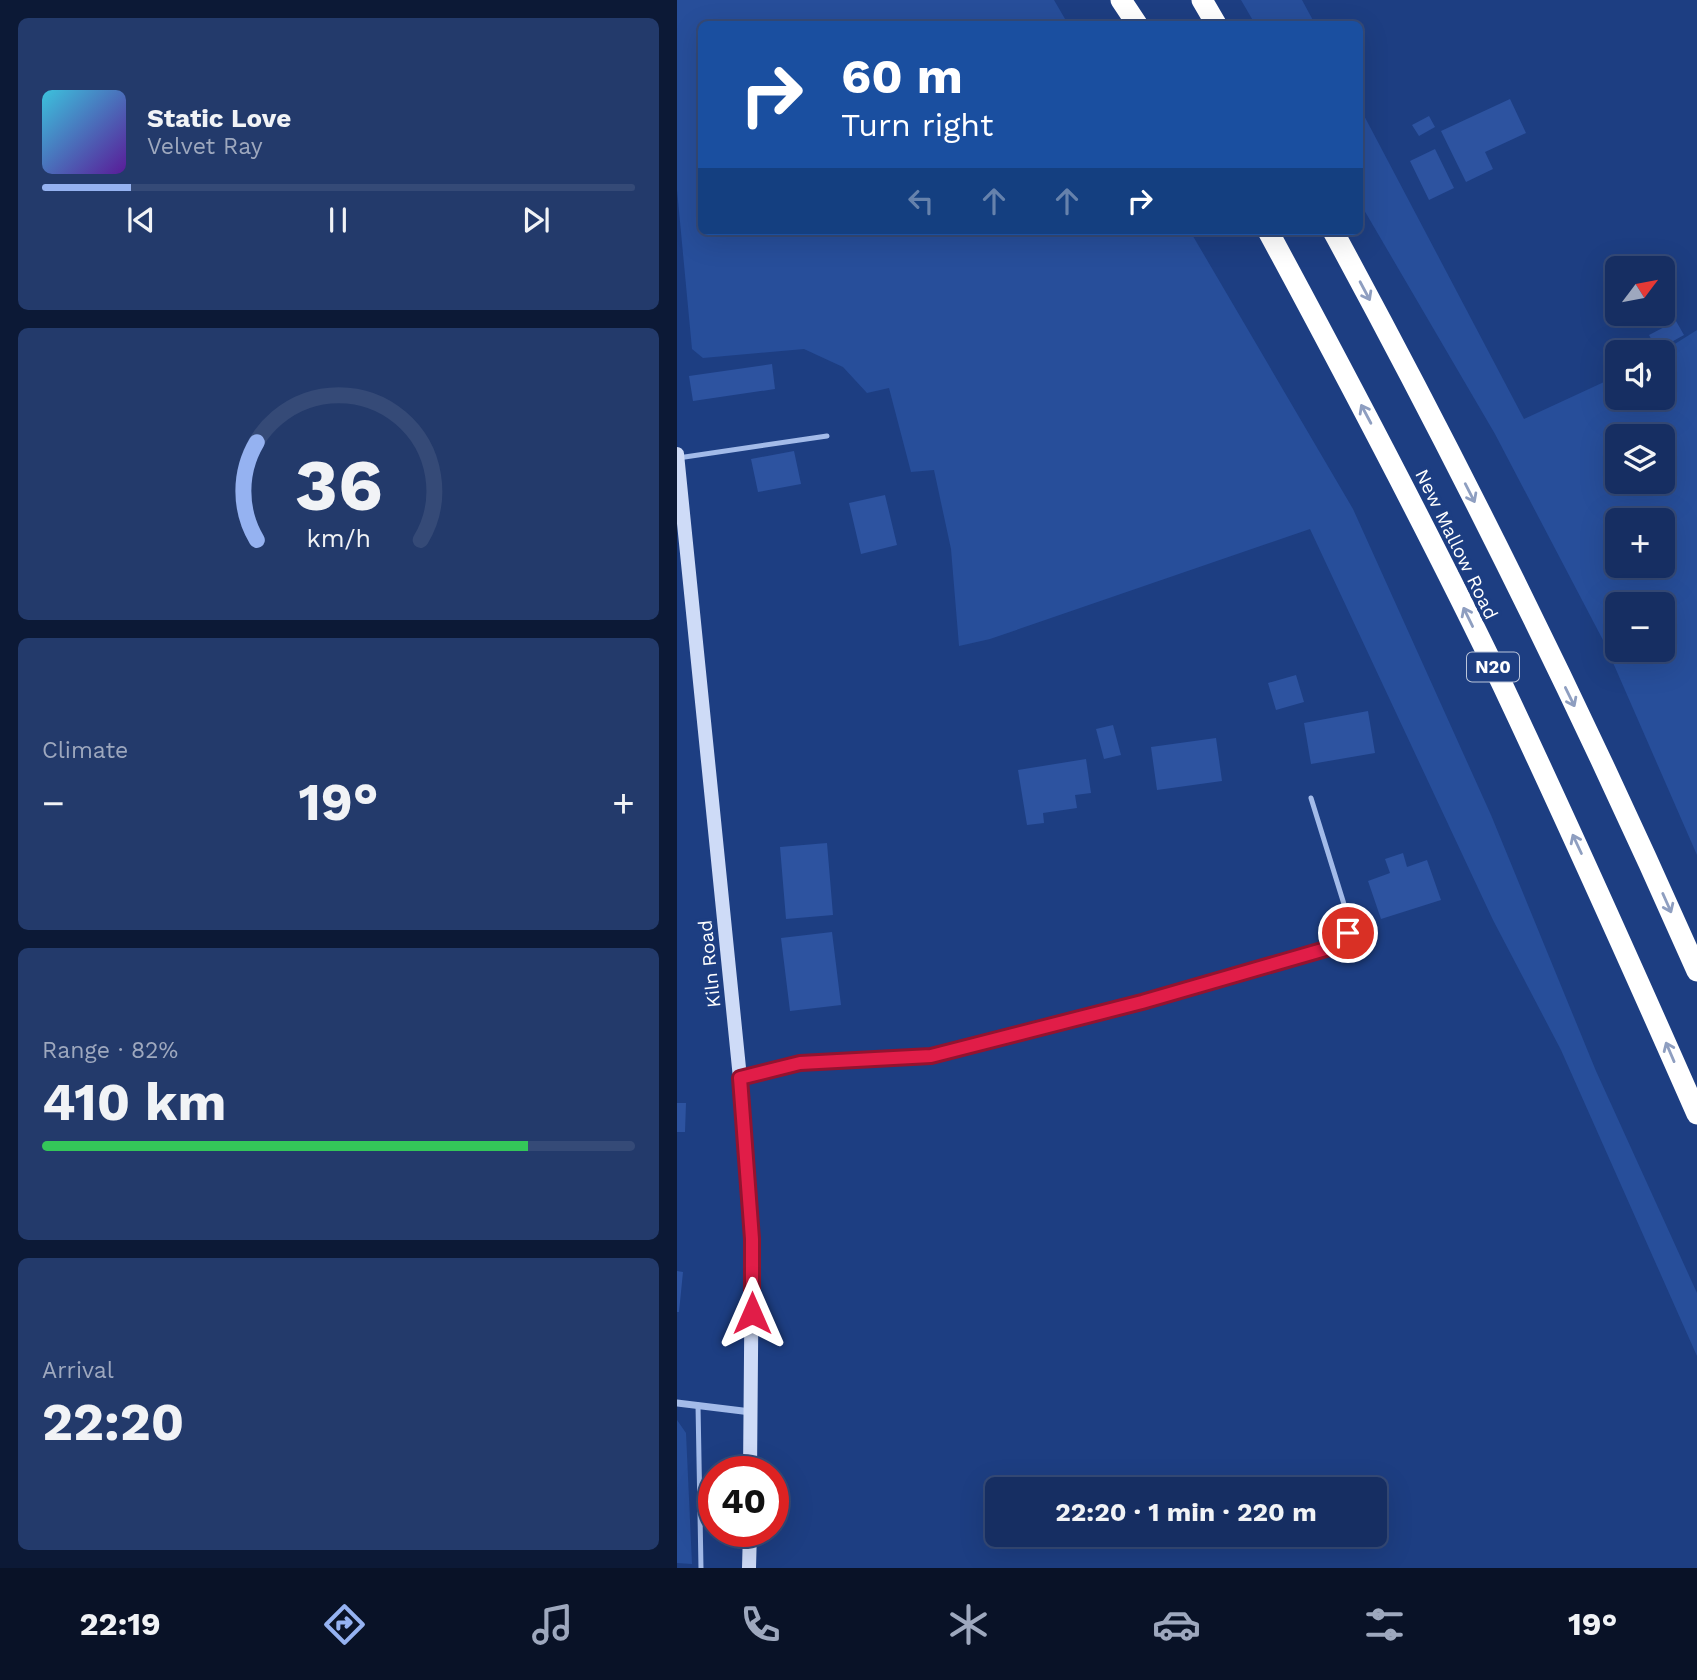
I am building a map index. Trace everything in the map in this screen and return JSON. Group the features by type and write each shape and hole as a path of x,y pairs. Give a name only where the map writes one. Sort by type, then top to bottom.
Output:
{"highway":[{"path":"1121,0 1135,21"},
{"path":"1137,0 1150,21"},
{"path":"1202,0 1214,21"},
{"name":"New Mallow Road","path":"1270,235 1382,444 1502,685 1697,1114"},
{"name":"New Mallow Road","path":"1335,235 1521,594 1697,971"}],"street":[{"name":"Kiln Road","path":"677,456 740,1078 752,1239 751,1456"},
{"path":"677,1403 751,1412"},
{"path":"749,1568 750,1547"}],"lane":[{"path":"677,456 827,436"},
{"path":"740,1078 800,1063 931,1056 1142,1002 1345,941 1348,917 1311,798"},
{"path":"698,1405 701,1568"}],"shaded area":[{"path":"677,0 1054,0 1066,21 698,21 698,235 1192,235 1353,509 1491,815 1596,1071 1697,1293 1697,1356 1561,1050 1493,920 1310,529 990,639 959,646 951,549 934,470 911,472 889,388 867,393 843,367 804,349 703,358 692,349 677,190"},
{"path":"1241,0 1302,0 1313,21 1253,21"},
{"path":"1363,114 1524,419 1605,382 1605,410 1675,410 1675,344 1697,330 1697,855 1613,662 1675,662 1675,592 1605,592 1605,644 1495,434 1363,208"},
{"path":"677,1420 686,1433 692,1564 677,1563"}],"building":[{"path":"1510,99 1526,133 1485,152 1493,169 1466,182 1441,131"},
{"path":"1429,116 1435,127 1419,136 1412,125"},
{"path":"1435,149 1454,188 1429,200 1410,161"},
{"path":"1675,322 1684,335 1675,340 1652,340 1649,335 1666,326 1675,326"},
{"path":"772,364 775,389 693,401 689,376"},
{"path":"794,451 801,484 758,492 751,459"},
{"path":"885,495 897,545 861,554 849,503"},
{"path":"1296,675 1304,702 1276,710 1268,683"},
{"path":"1368,711 1375,753 1311,764 1304,723"},
{"path":"1113,725 1121,755 1104,759 1096,729"},
{"path":"1216,738 1222,781 1157,790 1151,747"},
{"path":"1086,759 1091,793 1075,795 1077,808 1043,813 1044,823 1027,825 1018,770"},
{"path":"827,843 833,915 786,919 780,847"},
{"path":"1403,853 1407,867 1427,860 1441,900 1381,919 1368,881 1390,873 1385,859"},
{"path":"832,932 841,1005 790,1011 781,938"},
{"path":"677,1103 686,1103 685,1132 677,1132"},
{"path":"677,1271 683,1272 679,1312 677,1312"}],"route":[{"path":"752,1313 752,1239 740,1078 800,1063 931,1056 1142,1002 1336,946 1345,941 1348,933"}]}
